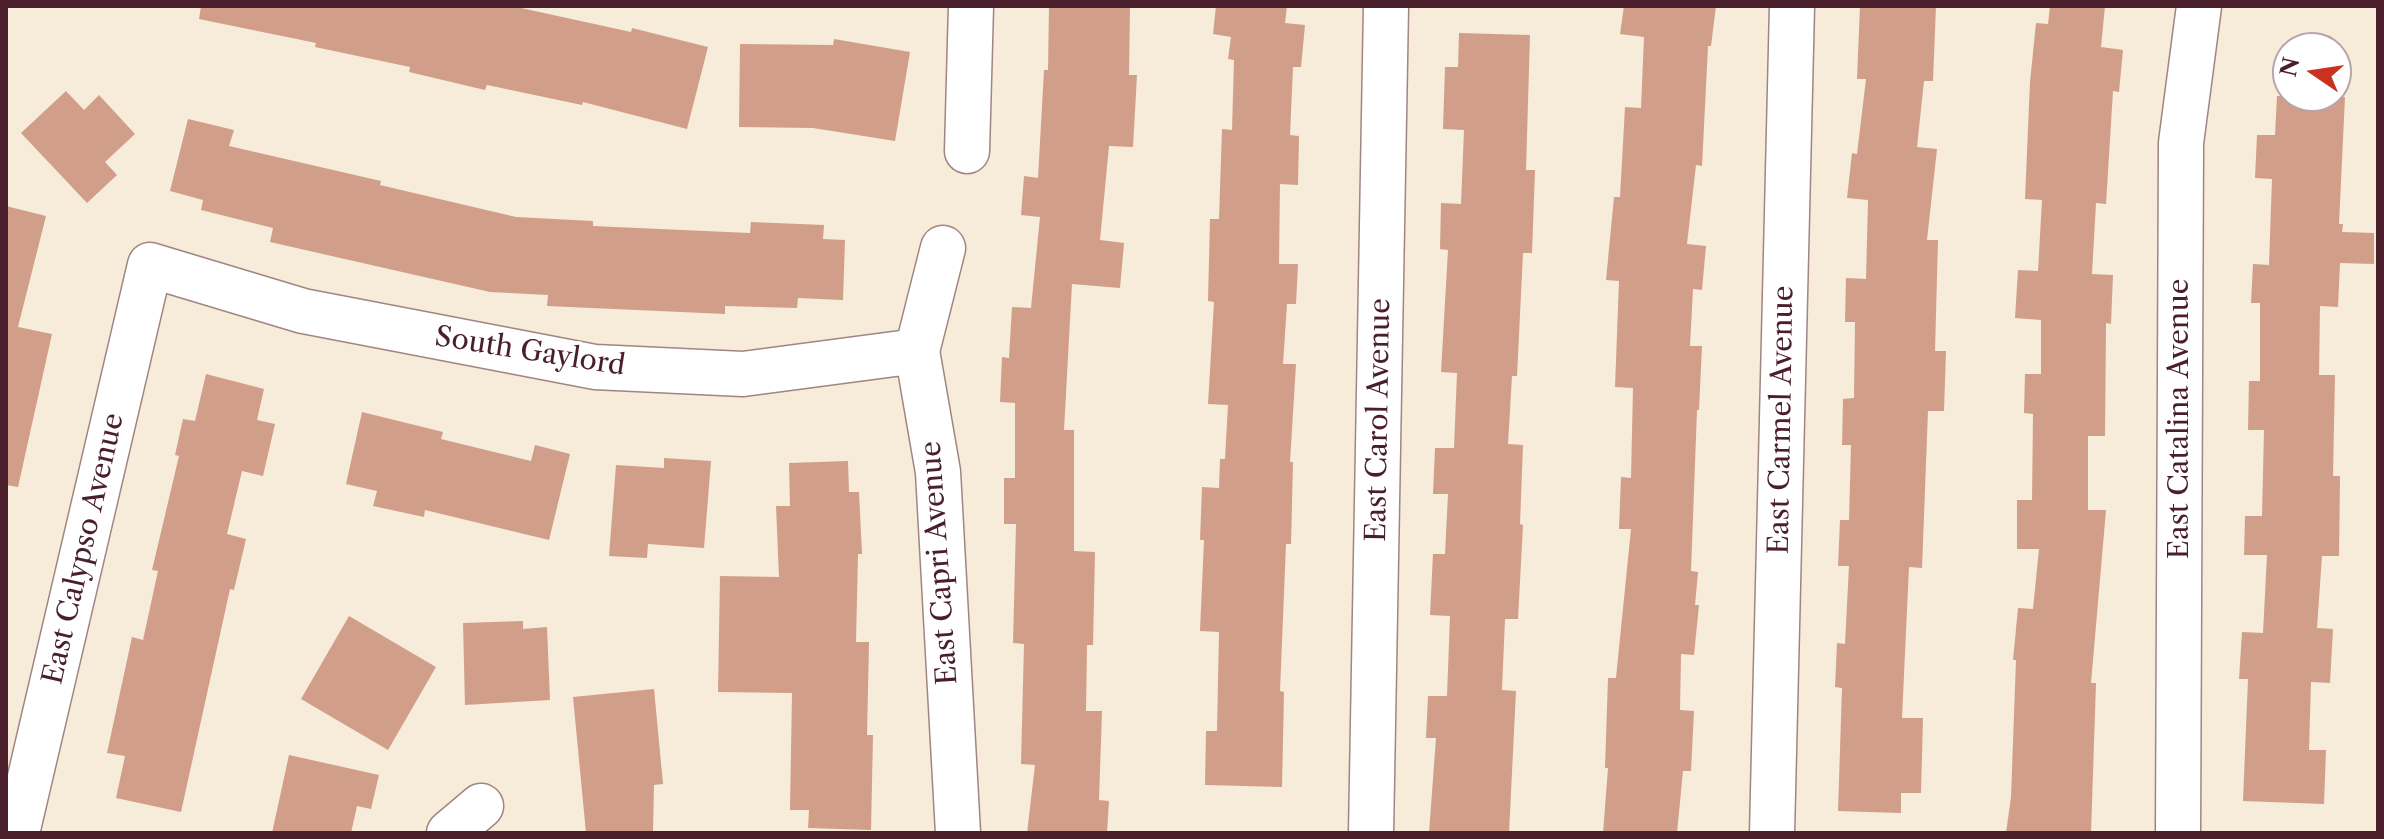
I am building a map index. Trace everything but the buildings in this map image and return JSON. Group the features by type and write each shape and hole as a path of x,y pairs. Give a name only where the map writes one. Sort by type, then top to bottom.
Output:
{"street":[{"path":"967,151 971,6"},
{"name":"East Carol Avenue","path":"1371,833 1386,6"},
{"name":"East Carmel Avenue","path":"1772,833 1792,6"},
{"name":"East Catalina Avenue","path":"2178,833 2181,143 2199,6"},
{"name":"East Capri Avenue","path":"943,248 917,351 938,472 958,833"},
{"name":"South Gaylord","path":"150,265 303,311 595,367 743,374 917,351"},
{"name":"East Calypso Avenue","path":"17,833 150,265"}]}
